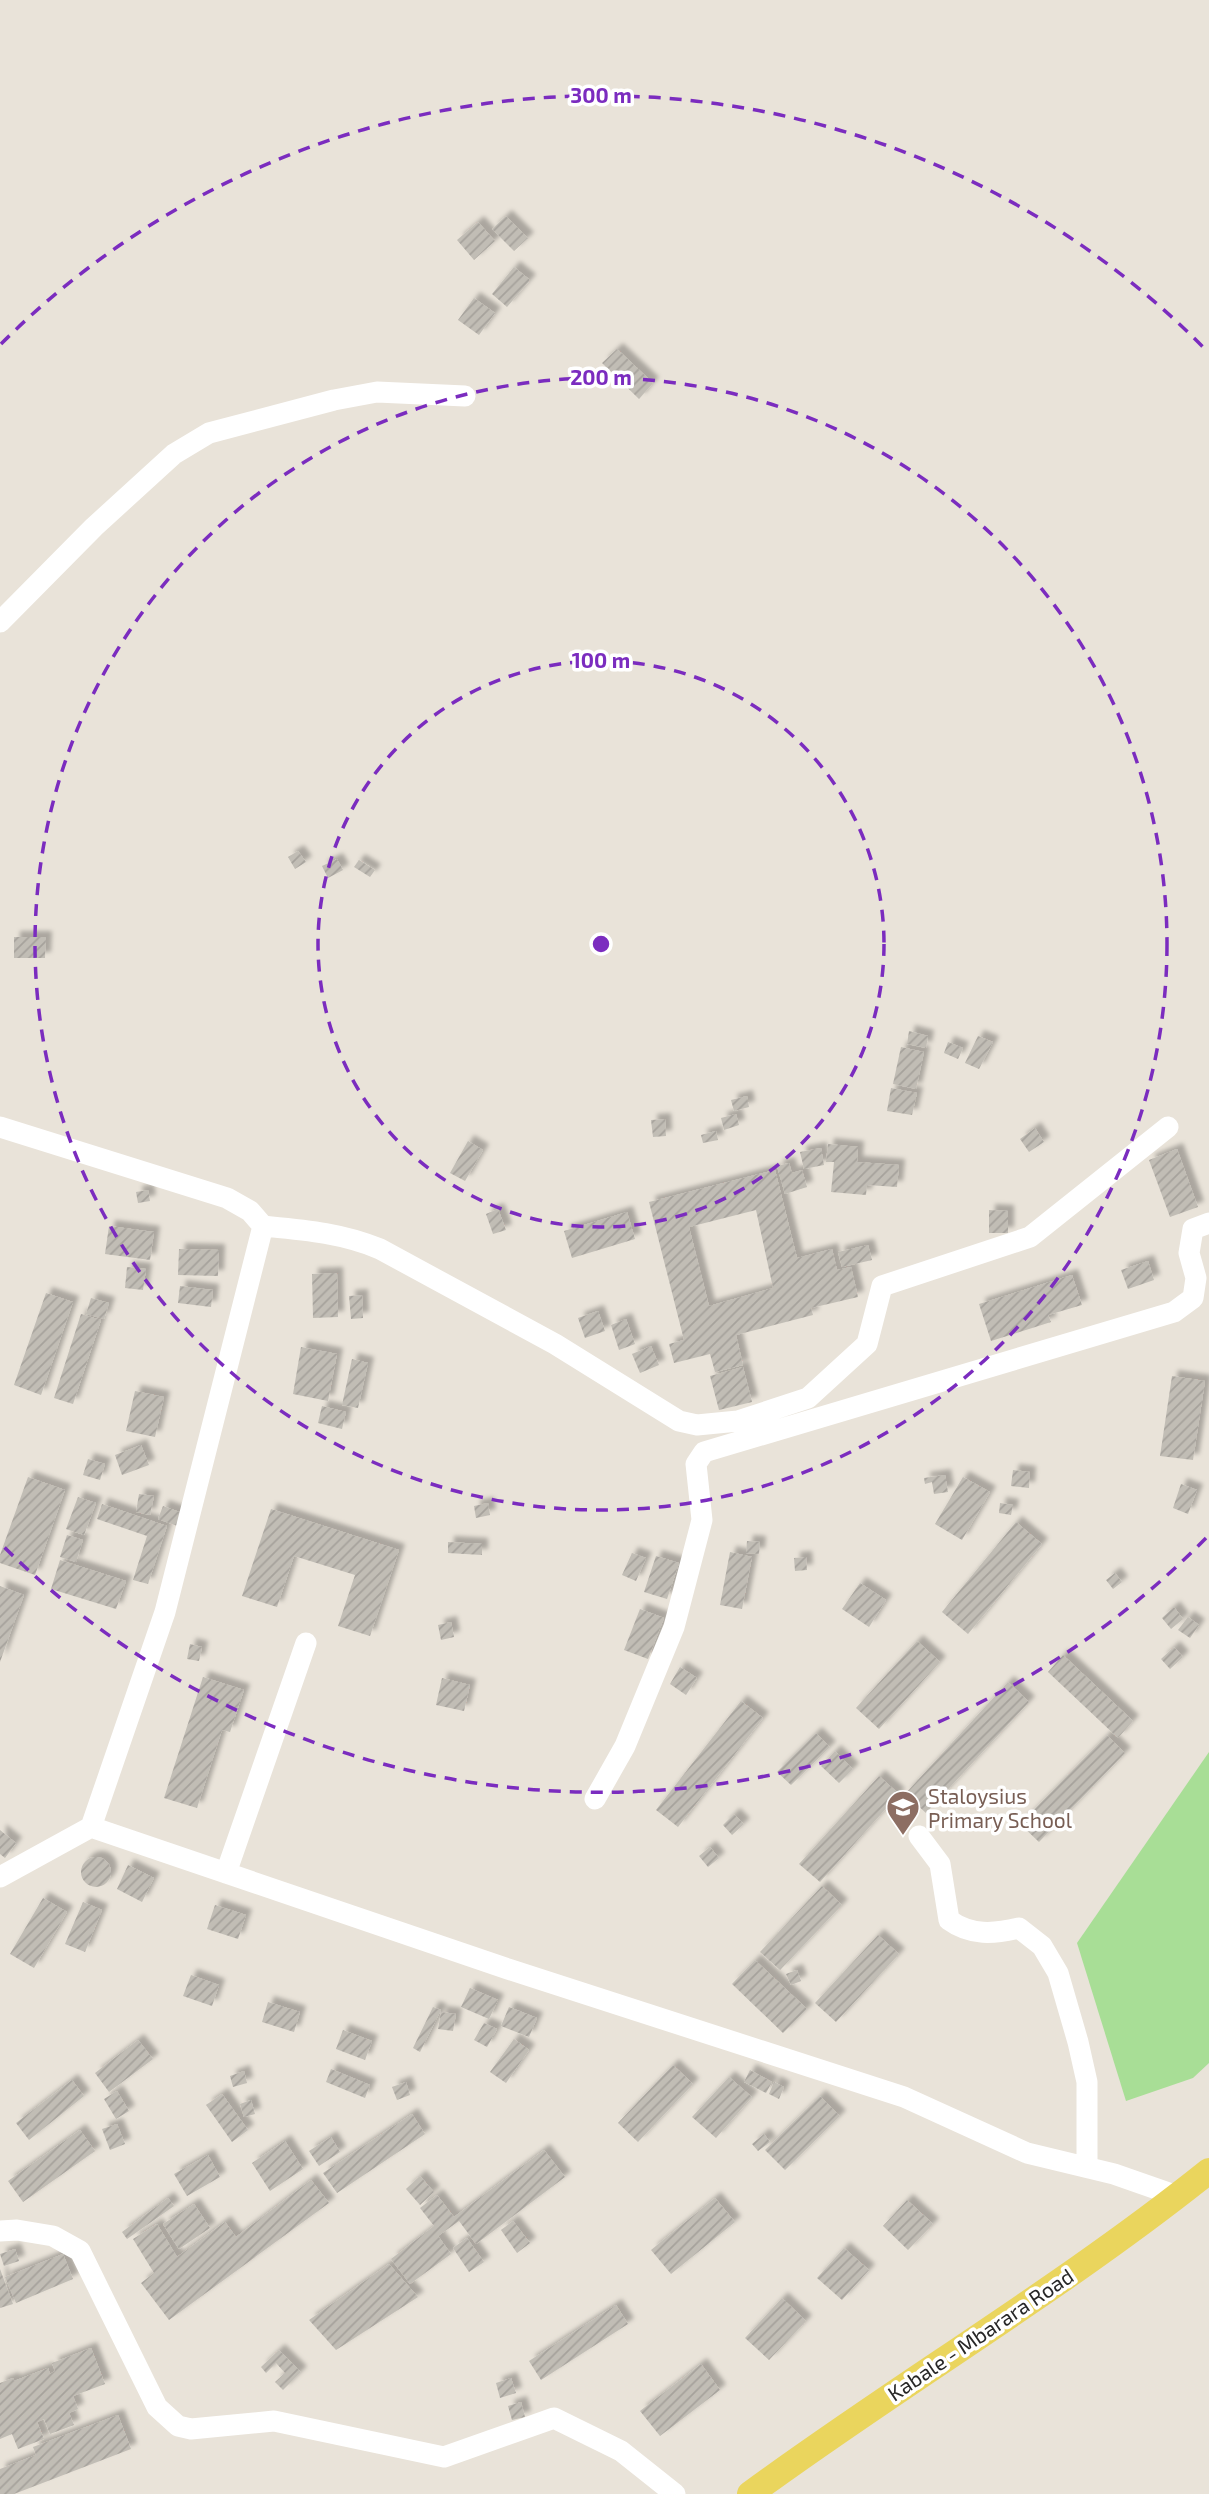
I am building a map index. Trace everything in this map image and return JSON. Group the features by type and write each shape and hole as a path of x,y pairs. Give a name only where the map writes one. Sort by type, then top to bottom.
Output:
{"main road":[{"name":"Kabale - Mbarara Road","path":"750,2494 886,2398 1041,2295 1209,2171"}],"street":[{"path":"0,622 93,527 189,443 209,433 358,395 425,392 465,396"},
{"path":"0,1127 227,1198 250,1211 262,1226 317,1231 355,1239 380,1249 555,1344 679,1420 696,1425 738,1422 808,1398 867,1344 882,1286 1030,1237 1168,1127"},
{"path":"595,1799 625,1746 674,1627 702,1520 696,1464 704,1452 1174,1312 1193,1298 1196,1278 1189,1253 1193,1229 1209,1223"},
{"path":"0,1877 91,1827 165,1612 262,1226"},
{"path":"226,1873 306,1643"},
{"path":"91,1827 685,2028 904,2097 1027,2153 1087,2167 1177,2196"},
{"path":"919,1836 940,1864 949,1920 962,1930 995,1934 1019,1928 1042,1946 1058,1973 1087,2082 1087,2167"},
{"path":"0,2231 17,2230 53,2236 80,2251 157,2407 178,2426 191,2429 274,2421 444,2457 457,2455 541,2420 561,2418 621,2451 675,2494"}],"green space":[{"path":"1209,1752 1209,2063 1193,2078 1126,2101 1077,1943"}],"building":[{"path":"506,216 528,238 514,251 492,229"},
{"path":"478,222 495,241 474,260 457,240"},
{"path":"514,267 530,280 507,307 492,294"},
{"path":"474,298 495,313 479,335 458,320"},
{"path":"617,349 653,383 639,399 602,363"},
{"path":"298,851 306,862 295,869 288,857"},
{"path":"337,859 343,870 328,878 322,866"},
{"path":"359,860 375,870 370,877 354,867"},
{"path":"14,937 46,937 45,958 14,958"},
{"path":"909,1031 928,1036 926,1048 907,1044"},
{"path":"978,1036 993,1042 979,1069 965,1063"},
{"path":"948,1042 963,1048 958,1059 944,1053"},
{"path":"901,1047 924,1052 916,1089 893,1084"},
{"path":"891,1088 917,1093 912,1115 887,1111"},
{"path":"747,1096 749,1107 734,1111 731,1100"},
{"path":"736,1114 739,1125 724,1130 721,1118"},
{"path":"665,1119 666,1136 653,1137 651,1120"},
{"path":"1035,1128 1044,1142 1029,1152 1020,1139"},
{"path":"716,1131 718,1140 703,1143 701,1135"},
{"path":"468,1141 483,1150 465,1181 450,1173"},
{"path":"828,1144 858,1147 857,1162 899,1165 897,1187 867,1185 866,1195 831,1192 834,1162 826,1162"},
{"path":"821,1148 824,1165 804,1169 800,1152"},
{"path":"1177,1149 1198,1207 1170,1217 1149,1160"},
{"path":"789,1163 792,1173 802,1170 807,1187 785,1194 777,1166"},
{"path":"775,1170 797,1258 832,1249 837,1270 851,1267 858,1297 811,1308 813,1315 736,1335 743,1365 715,1372 710,1354 674,1363 669,1344 684,1340 649,1202","holes":["756,1210 773,1288 709,1306 689,1227"]},
{"path":"148,1190 150,1201 138,1203 136,1192"},
{"path":"498,1209 506,1230 493,1234 486,1214"},
{"path":"989,1210 1008,1211 1008,1233 989,1233"},
{"path":"627,1212 635,1239 572,1258 564,1231"},
{"path":"109,1226 154,1232 150,1260 105,1254"},
{"path":"868,1245 872,1260 842,1267 838,1252"},
{"path":"179,1249 219,1250 218,1276 178,1275"},
{"path":"1148,1261 1154,1280 1128,1289 1121,1270"},
{"path":"127,1267 146,1269 143,1290 125,1288"},
{"path":"337,1273 338,1317 313,1318 312,1274"},
{"path":"1072,1275 1082,1305 1048,1315 1051,1322 991,1341 979,1304"},
{"path":"180,1286 213,1290 211,1307 178,1303"},
{"path":"46,1293 73,1302 41,1395 14,1385"},
{"path":"362,1295 363,1318 351,1319 349,1296"},
{"path":"91,1298 109,1303 104,1319 86,1314"},
{"path":"598,1311 605,1331 585,1338 578,1318"},
{"path":"81,1314 101,1320 73,1404 54,1398"},
{"path":"626,1319 635,1344 619,1350 611,1325"},
{"path":"651,1346 659,1365 640,1373 632,1354"},
{"path":"301,1347 337,1354 328,1401 293,1394"},
{"path":"352,1359 368,1363 358,1408 342,1405"},
{"path":"743,1367 752,1402 719,1410 710,1376"},
{"path":"1172,1376 1205,1381 1193,1460 1160,1456"},
{"path":"135,1391 164,1397 155,1437 126,1431"},
{"path":"322,1406 346,1412 342,1429 318,1423"},
{"path":"141,1445 149,1465 122,1475 115,1455"},
{"path":"88,1459 105,1464 100,1480 83,1475"},
{"path":"1013,1470 1030,1472 1029,1488 1011,1486"},
{"path":"945,1475 948,1492 934,1494 932,1482 925,1484 924,1478"},
{"path":"28,1477 65,1490 35,1575 0,1563 0,1555"},
{"path":"963,1477 990,1492 962,1540 935,1524"},
{"path":"1181,1484 1197,1490 1188,1514 1173,1508"},
{"path":"139,1494 154,1496 150,1515 136,1512"},
{"path":"78,1497 96,1503 84,1535 66,1529"},
{"path":"488,1503 490,1515 476,1518 474,1506"},
{"path":"1000,1503 1013,1505 1011,1515 999,1513"},
{"path":"102,1504 167,1526 148,1584 133,1580 147,1536 97,1519"},
{"path":"163,1506 185,1514 180,1527 158,1519"},
{"path":"271,1509 399,1550 370,1636 338,1626 355,1575 294,1556 277,1607 242,1596"},
{"path":"1016,1522 1042,1544 968,1634 942,1612"},
{"path":"67,1535 83,1540 76,1562 60,1557"},
{"path":"747,1541 760,1542 759,1554 746,1553"},
{"path":"448,1542 482,1544 482,1555 448,1553"},
{"path":"730,1552 752,1557 742,1609 720,1605"},
{"path":"632,1553 646,1558 636,1581 622,1575"},
{"path":"656,1556 679,1563 667,1599 644,1592"},
{"path":"806,1557 807,1570 795,1571 794,1558"},
{"path":"60,1560 126,1581 116,1609 51,1589"},
{"path":"1115,1573 1122,1582 1113,1589 1106,1580"},
{"path":"860,1583 886,1600 869,1627 842,1609"},
{"path":"0,1586 24,1595 0,1662"},
{"path":"1174,1607 1183,1619 1171,1629 1162,1618"},
{"path":"640,1609 664,1618 648,1659 624,1650"},
{"path":"1188,1617 1199,1625 1190,1638 1178,1630"},
{"path":"451,1622 454,1637 441,1640 438,1625"},
{"path":"917,1641 940,1662 879,1729 856,1708"},
{"path":"190,1644 202,1647 199,1661 187,1659"},
{"path":"1174,1647 1183,1657 1170,1669 1161,1659"},
{"path":"1063,1655 1133,1721 1118,1738 1048,1672"},
{"path":"680,1667 697,1678 686,1695 670,1684"},
{"path":"203,1677 244,1690 230,1732 222,1730 197,1808 164,1798"},
{"path":"442,1678 470,1685 464,1711 436,1705"},
{"path":"1008,1682 1029,1702 926,1813 905,1794"},
{"path":"741,1701 763,1718 678,1827 656,1810"},
{"path":"816,1733 830,1747 791,1785 777,1772"},
{"path":"1107,1735 1125,1753 1039,1842 1020,1824"},
{"path":"835,1751 853,1769 839,1783 821,1766"},
{"path":"879,1776 899,1794 820,1882 799,1864"},
{"path":"734,1814 744,1824 732,1835 723,1825"},
{"path":"0,1830 16,1843 5,1858 0,1854"},
{"path":"710,1847 719,1858 708,1867 699,1856"},
{"path":"96,1857 107,1861 111,1872 107,1883 96,1887 85,1883 81,1872 85,1861"},
{"path":"128,1865 154,1878 142,1902 117,1889"},
{"path":"822,1886 842,1905 780,1970 760,1952"},
{"path":"43,1898 67,1912 34,1968 10,1954"},
{"path":"83,1902 102,1910 85,1952 65,1944"},
{"path":"215,1905 246,1915 238,1939 207,1929"},
{"path":"878,1935 899,1954 836,2022 815,2003"},
{"path":"755,1960 807,2009 783,2033 732,1984"},
{"path":"797,1970 801,1981 791,1985 786,1974"},
{"path":"191,1975 219,1985 212,2006 183,1996"},
{"path":"470,1988 498,2000 489,2019 461,2007"},
{"path":"268,2002 300,2012 294,2032 262,2022"},
{"path":"433,2007 441,2010 420,2052 413,2048"},
{"path":"509,2007 537,2018 529,2037 501,2026"},
{"path":"441,2012 456,2014 453,2031 438,2029"},
{"path":"484,2023 497,2029 487,2047 474,2040"},
{"path":"343,2030 372,2041 365,2060 336,2049"},
{"path":"514,2039 529,2050 506,2083 490,2072"},
{"path":"138,2040 153,2059 109,2092 95,2073"},
{"path":"673,2065 693,2084 638,2142 618,2123"},
{"path":"331,2069 370,2085 365,2098 326,2082"},
{"path":"750,2070 772,2082 766,2093 744,2082"},
{"path":"244,2071 247,2083 233,2087 230,2076"},
{"path":"729,2077 752,2097 716,2138 692,2117"},
{"path":"72,2080 84,2096 29,2140 16,2123"},
{"path":"406,2082 410,2095 397,2100 392,2087"},
{"path":"774,2082 784,2087 779,2099 769,2094"},
{"path":"117,2091 129,2111 116,2119 104,2099"},
{"path":"222,2094 248,2130 232,2142 206,2105"},
{"path":"820,2096 840,2116 785,2170 765,2150"},
{"path":"251,2100 255,2114 244,2117 240,2104"},
{"path":"412,2114 425,2134 337,2193 323,2173"},
{"path":"117,2124 125,2144 110,2150 102,2129"},
{"path":"80,2130 95,2151 23,2202 8,2181"},
{"path":"764,2134 770,2142 758,2151 752,2144"},
{"path":"331,2137 340,2152 319,2166 309,2151"},
{"path":"285,2141 303,2169 270,2191 252,2163"},
{"path":"544,2150 565,2177 476,2244 459,2221 438,2236 451,2254 410,2284 391,2259 434,2226 420,2208 437,2195 454,2217"},
{"path":"208,2155 220,2177 187,2196 174,2174"},
{"path":"420,2176 434,2192 420,2205 406,2189"},
{"path":"311,2180 329,2203 169,2320 141,2283 154,2273 133,2239 157,2224 177,2257 225,2222 236,2237"},
{"path":"168,2198 174,2206 127,2239 122,2232"},
{"path":"715,2198 735,2222 671,2274 651,2250"},
{"path":"907,2200 933,2224 908,2250 883,2226"},
{"path":"194,2204 210,2228 179,2249 163,2224"},
{"path":"513,2221 530,2243 517,2253 501,2230"},
{"path":"467,2238 484,2262 469,2272 453,2248"},
{"path":"844,2248 869,2270 842,2300 817,2278"},
{"path":"15,2249 19,2261 4,2266 0,2254"},
{"path":"63,2254 73,2279 16,2303 5,2277"},
{"path":"389,2264 418,2297 336,2350 309,2320"},
{"path":"0,2269 13,2304 0,2308"},
{"path":"782,2298 806,2321 769,2360 745,2338"},
{"path":"616,2305 628,2324 541,2380 529,2361"},
{"path":"91,2348 105,2384 73,2396 78,2409 69,2413 74,2425 50,2434 44,2419 37,2422 44,2439 18,2449 12,2434 0,2439 0,2383 13,2378 14,2381 48,2368 50,2374 55,2371 52,2363"},
{"path":"279,2350 301,2372 283,2390 275,2382 285,2373 276,2363 266,2373 261,2367"},
{"path":"701,2364 720,2390 660,2436 640,2411"},
{"path":"511,2378 516,2393 500,2398 496,2383"},
{"path":"521,2402 525,2417 512,2420 508,2406"},
{"path":"118,2415 131,2449 14,2494 0,2494 0,2469 36,2455 33,2447"}],"place":[{"name":"Staloysius Primary School","path":"903,1837"}]}
